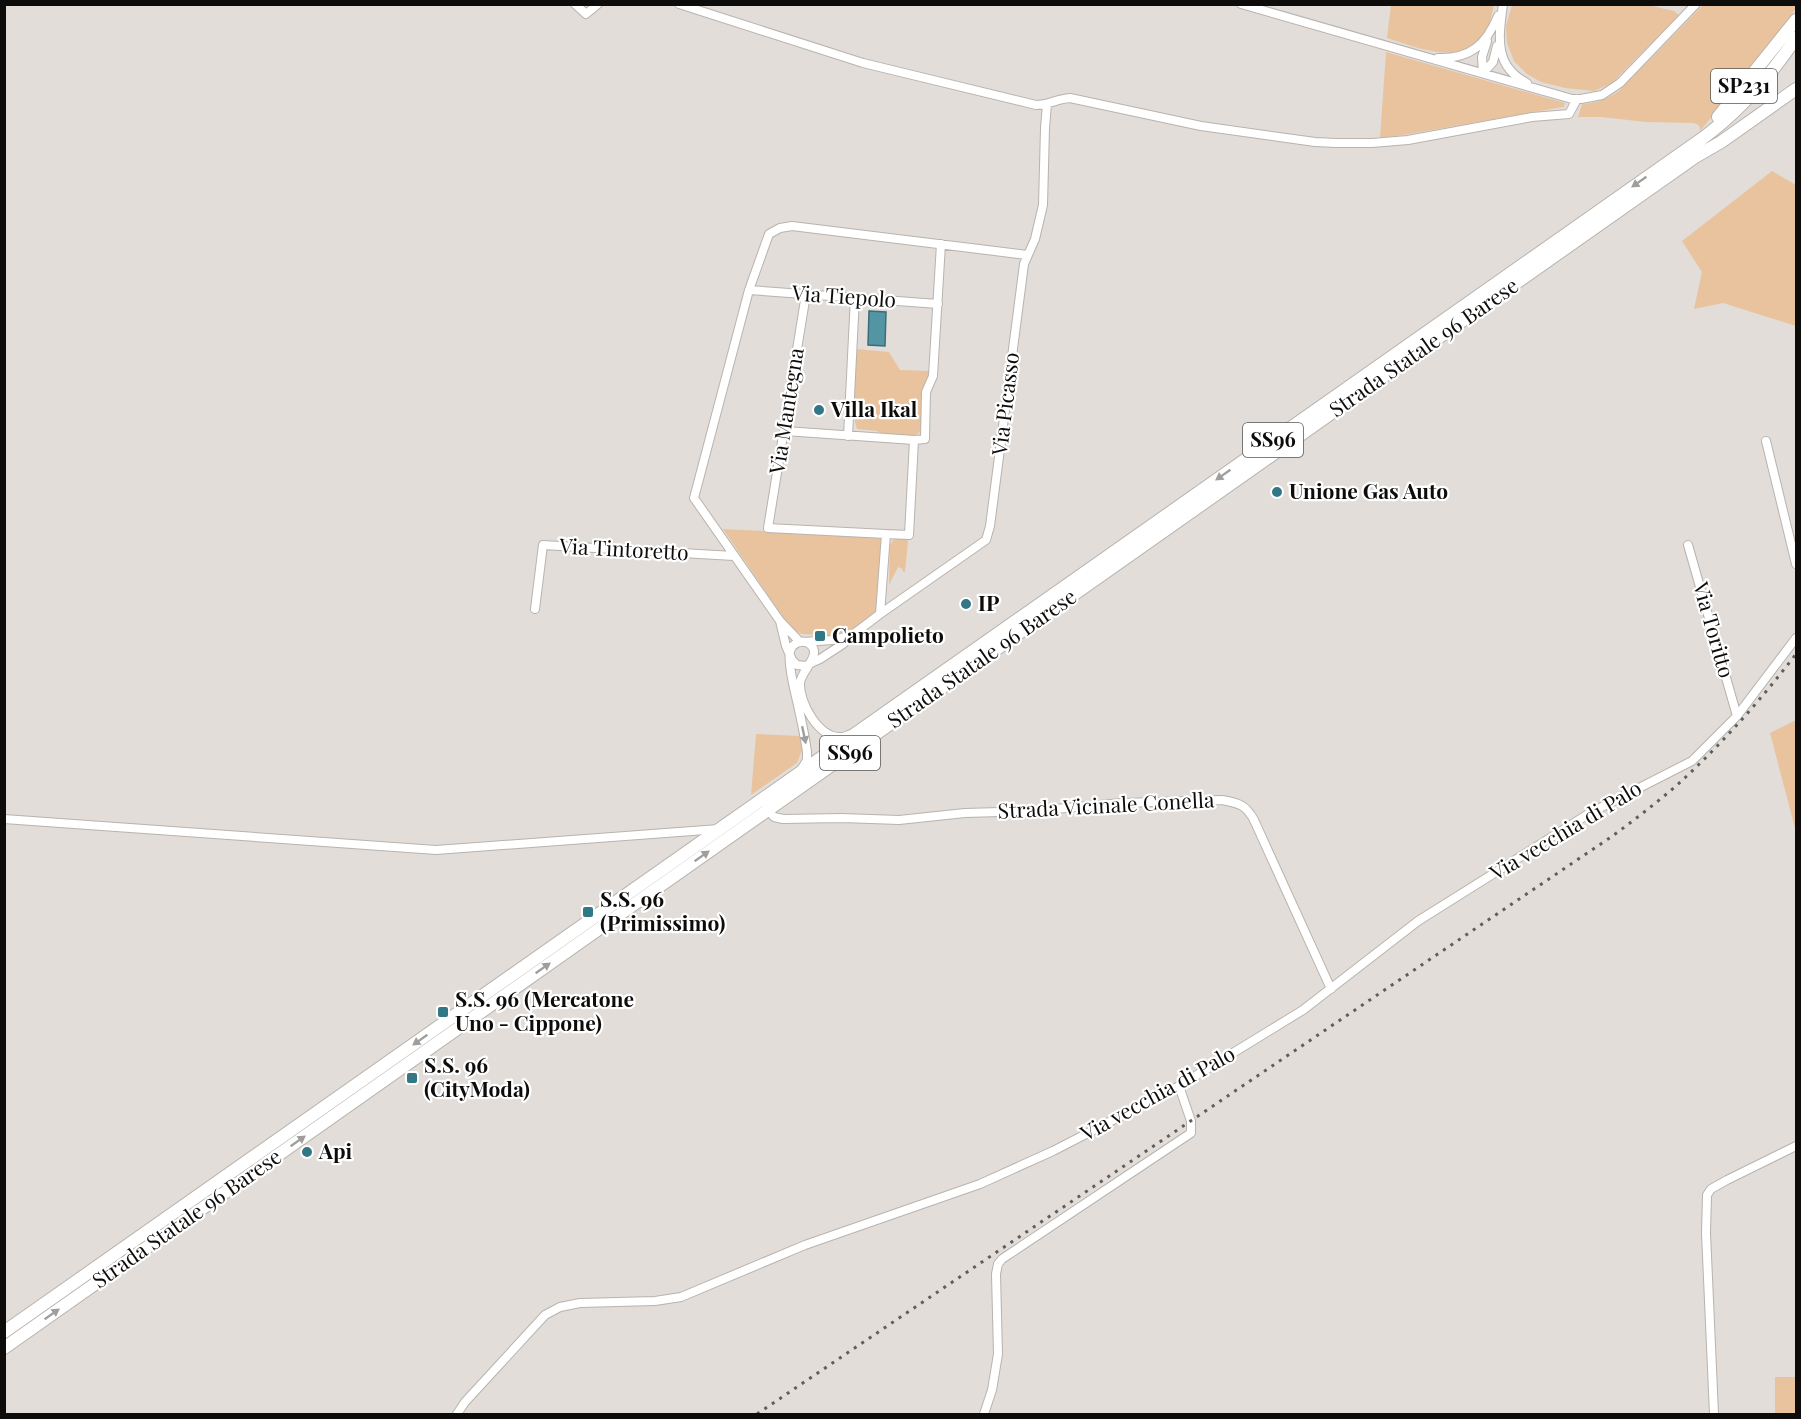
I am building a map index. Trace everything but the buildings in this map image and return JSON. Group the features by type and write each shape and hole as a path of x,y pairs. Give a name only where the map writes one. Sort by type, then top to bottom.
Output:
{"main road":[{"name":"SP231","path":"1691,152 1797,20"},
{"name":"SS96","path":"1691,152 1761,83 1797,38"},
{"name":"SS96","path":"1691,152 1737,118 1770,85 1797,52"},
{"name":"SS96","path":"1691,152 1721,142 1797,89"},
{"name":"Strada Statale 96 Barese","path":"4,1332 860,731 1691,152"},
{"name":"Strada Statale 96 Barese","path":"4,1347 768,810 1691,152"}],"street":[{"path":"574,4 586,14 598,4"},
{"path":"680,4 863,63 1036,105 1070,98 1201,126 1316,142 1372,143 1408,140 1521,119 1569,114 1577,99"},
{"path":"1241,4 1577,99 1602,95 1620,83 1696,4"},
{"path":"1483,73 1482,57 1503,4"},
{"path":"1483,73 1493,62 1496,54 1503,4"},
{"path":"1426,57 1452,57 1464,54 1483,44 1489,35"},
{"path":"1498,38 1506,63 1513,73 1544,90"},
{"name":"Via Picasso","path":"809,664 843,644 880,614 981,545 989,534 1021,289 1027,255 1035,239 1043,206 1047,104"},
{"path":"860,731 841,737 831,735 811,718 800,690 804,671 814,658 812,646 802,642 780,621 694,498 749,290 764,247 769,234 780,228 792,226 1027,255"},
{"path":"785,431 925,439 926,392 933,376 941,244"},
{"name":"Via Tiepolo","path":"749,290 938,304"},
{"name":"Via Mantegna","path":"806,294 768,528 886,534"},
{"path":"848,436 855,297"},
{"path":"880,614 886,534 909,535 914,440"},
{"path":"1766,441 1797,564"},
{"name":"Via Tintoretto","path":"535,609 543,545 734,556"},
{"name":"Via Toritto","path":"1688,545 1737,716"},
{"path":"780,621 790,657 797,665 809,664"},
{"path":"795,778 804,766 807,752 790,668 793,645 851,636"},
{"name":"Via vecchia di Palo","path":"457,1414 465,1402 544,1315 560,1307 580,1303 656,1301 681,1297 806,1245 980,1184 1053,1151 1179,1086 1288,1020 1418,921 1590,813 1692,761 1737,716 1797,638"},
{"name":"Strada Vicinale Conella","path":"768,810 774,817 783,819 899,820 965,813 1033,811 1122,803 1222,800 1235,802 1248,808 1331,989"},
{"path":"4,819 436,850 721,829"},
{"path":"984,1414 997,1362 999,1331 996,1274 998,1264 1002,1259 1157,1154 1187,1137 1191,1133 1191,1121 1179,1086"},
{"path":"1714,1414 1706,1233 1707,1195 1719,1184 1797,1146"}],"shaded area":[{"path":"1391,5 1494,5 1488,27 1479,40 1468,48 1456,52 1442,52 1414,47 1387,38"},
{"path":"1512,5 1648,5 1674,11 1679,15 1612,83 1594,91 1565,88 1541,82 1527,74 1514,61 1507,43 1506,26"},
{"path":"1703,5 1796,5 1796,8 1765,52 1700,131 1700,127 1693,123 1578,117 1582,104 1601,100 1619,91"},
{"path":"1386,52 1565,103 1564,107 1380,138"},
{"path":"1772,171 1796,185 1796,326 1723,303 1694,309 1702,272 1682,241"},
{"path":"856,349 889,352 900,370 930,371 924,388 922,428 919,433 913,436 882,434 877,431 857,429 853,414"},
{"path":"723,529 882,537 878,612 839,636 802,634 791,629"},
{"path":"902,538 908,542 905,572 898,567 889,585 890,545 893,540"},
{"path":"1796,720 1796,832 1770,733"},
{"path":"756,734 800,736 802,750 797,763 751,795"},
{"path":"1775,1377 1796,1377 1796,1414 1775,1414"}],"water":[{"path":"869,311 886,312 885,346 868,345"}],"railway":[{"path":"757,1414 1611,837 1668,793 1692,771 1754,706 1796,654"}],"place":[{"name":"Villa Ikal","path":"819,410"},
{"name":"Unione Gas Auto","path":"1277,492"},
{"name":"IP","path":"966,604"},
{"name":"Campolieto","path":"820,636"},
{"name":"S.S. 96 (Primissimo)","path":"588,912"},
{"name":"S.S. 96 (Mercatone Uno - Cippone)","path":"443,1012"},
{"name":"S.S. 96 (CityModa)","path":"412,1078"},
{"name":"Api","path":"307,1152"}]}
